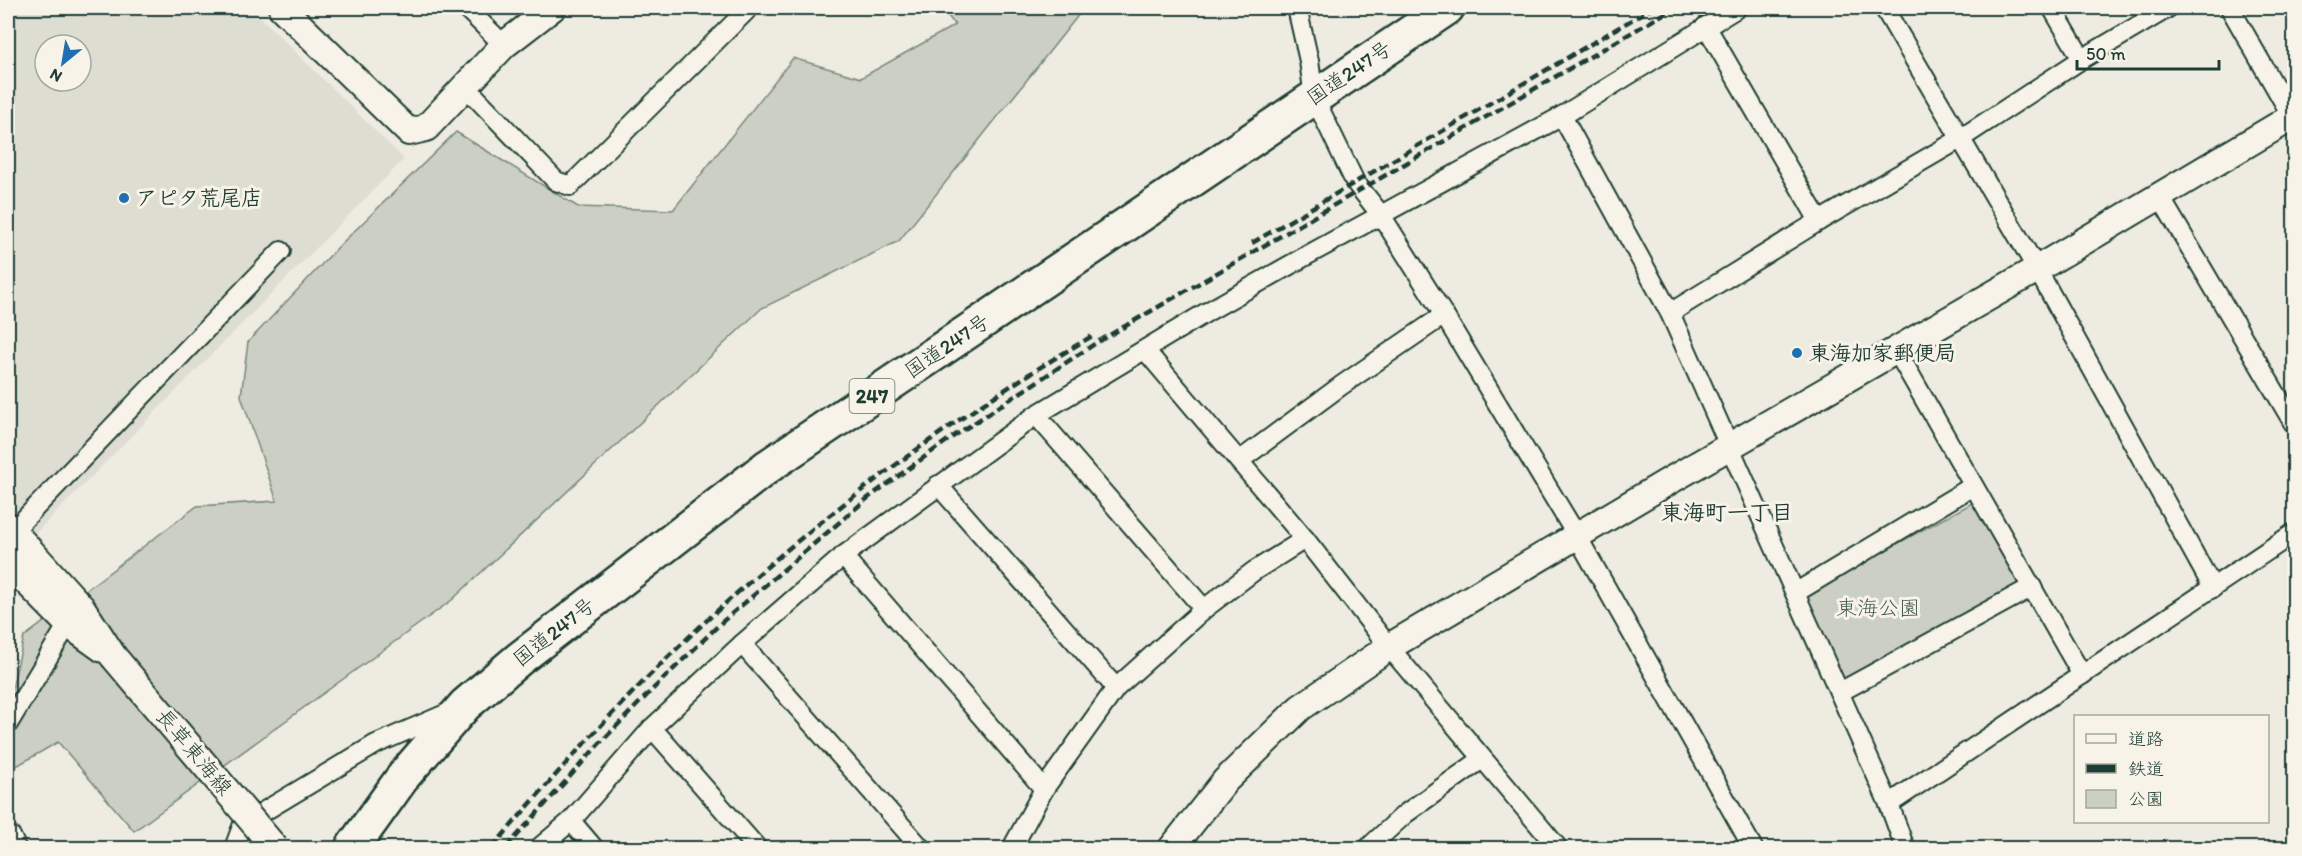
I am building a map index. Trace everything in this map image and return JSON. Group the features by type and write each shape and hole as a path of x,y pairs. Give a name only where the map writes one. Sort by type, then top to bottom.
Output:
{"highway":[{"name":"国道247号","path":"352,849 405,774 465,705 519,659 767,467 1447,8"}],"street":[{"path":"282,8 409,132 426,128 504,45 552,8"},
{"path":"466,8 504,45"},
{"path":"466,87 556,181 570,186 749,8"},
{"path":"1297,8 1309,61 1314,97 1355,182 1381,215 1444,315 1577,536 1752,849"},
{"path":"539,849 571,821 652,728 741,644 843,556 1036,415 1207,312 1562,116 1737,8"},
{"path":"1884,8 2037,270 2213,588"},
{"path":"2052,8 2082,59"},
{"path":"1670,313 1820,221 1960,140 2082,59 2168,8"},
{"path":"1172,849 1225,781 1300,708 1389,647 2037,270 2159,195 2294,117 2230,8"},
{"path":"1706,26 1820,221"},
{"path":"1562,116 1670,313 1840,692 1889,804 1905,849"},
{"path":"2159,195 2295,424"},
{"path":"10,528 281,252"},
{"path":"1239,461 1342,384 1444,315"},
{"path":"1145,350 1305,539 1389,647 1558,849"},
{"path":"1896,350 2082,675"},
{"path":"1036,415 1204,609"},
{"path":"938,485 1116,688"},
{"path":"1795,592 1973,486"},
{"name":"長草東海線","path":"10,528 82,608 113,656 275,849"},
{"path":"1889,804 2295,533"},
{"path":"1012,849 1044,789 1116,688 1204,609 1254,571 1305,539"},
{"path":"843,556 1044,789"},
{"name":"長草東海線","path":"8,563 68,624 113,656"},
{"path":"1840,692 2032,587"},
{"path":"8,724 68,624"},
{"path":"741,644 921,849"},
{"path":"234,849 243,824 376,744 465,705"},
{"path":"652,728 757,849"},
{"path":"1368,849 1405,813 1482,759"},
{"path":"571,821 594,849"},
{"path":"8,839 12,849"}],"shaded area":[{"name":"アピタ荒尾店","path":"8,8 251,8 404,159 33,536 8,509"}],"green space":[{"path":"942,8 1084,8 899,241 762,308 452,600 134,831 58,742 8,771 8,706 24,637 197,506 277,501 241,396 248,342 341,244 456,132 578,207 673,210 793,58 861,78 955,25"},
{"name":"東海公園","path":"1974,502 2019,584 1844,680 1797,598"}],"railway":[{"path":"1252,243 1652,8"},
{"path":"506,848 598,745 722,622 868,498 948,440 1096,343 1674,8"},
{"path":"492,848 625,700 748,583 802,537 915,451 974,410 1094,335"}],"place":[{"name":"アピタ荒尾店","path":"124,198"},
{"name":"東海加家郵便局","path":"1797,353"}],"district":[{"name":"東海町一丁目","path":"1727,512"}]}
